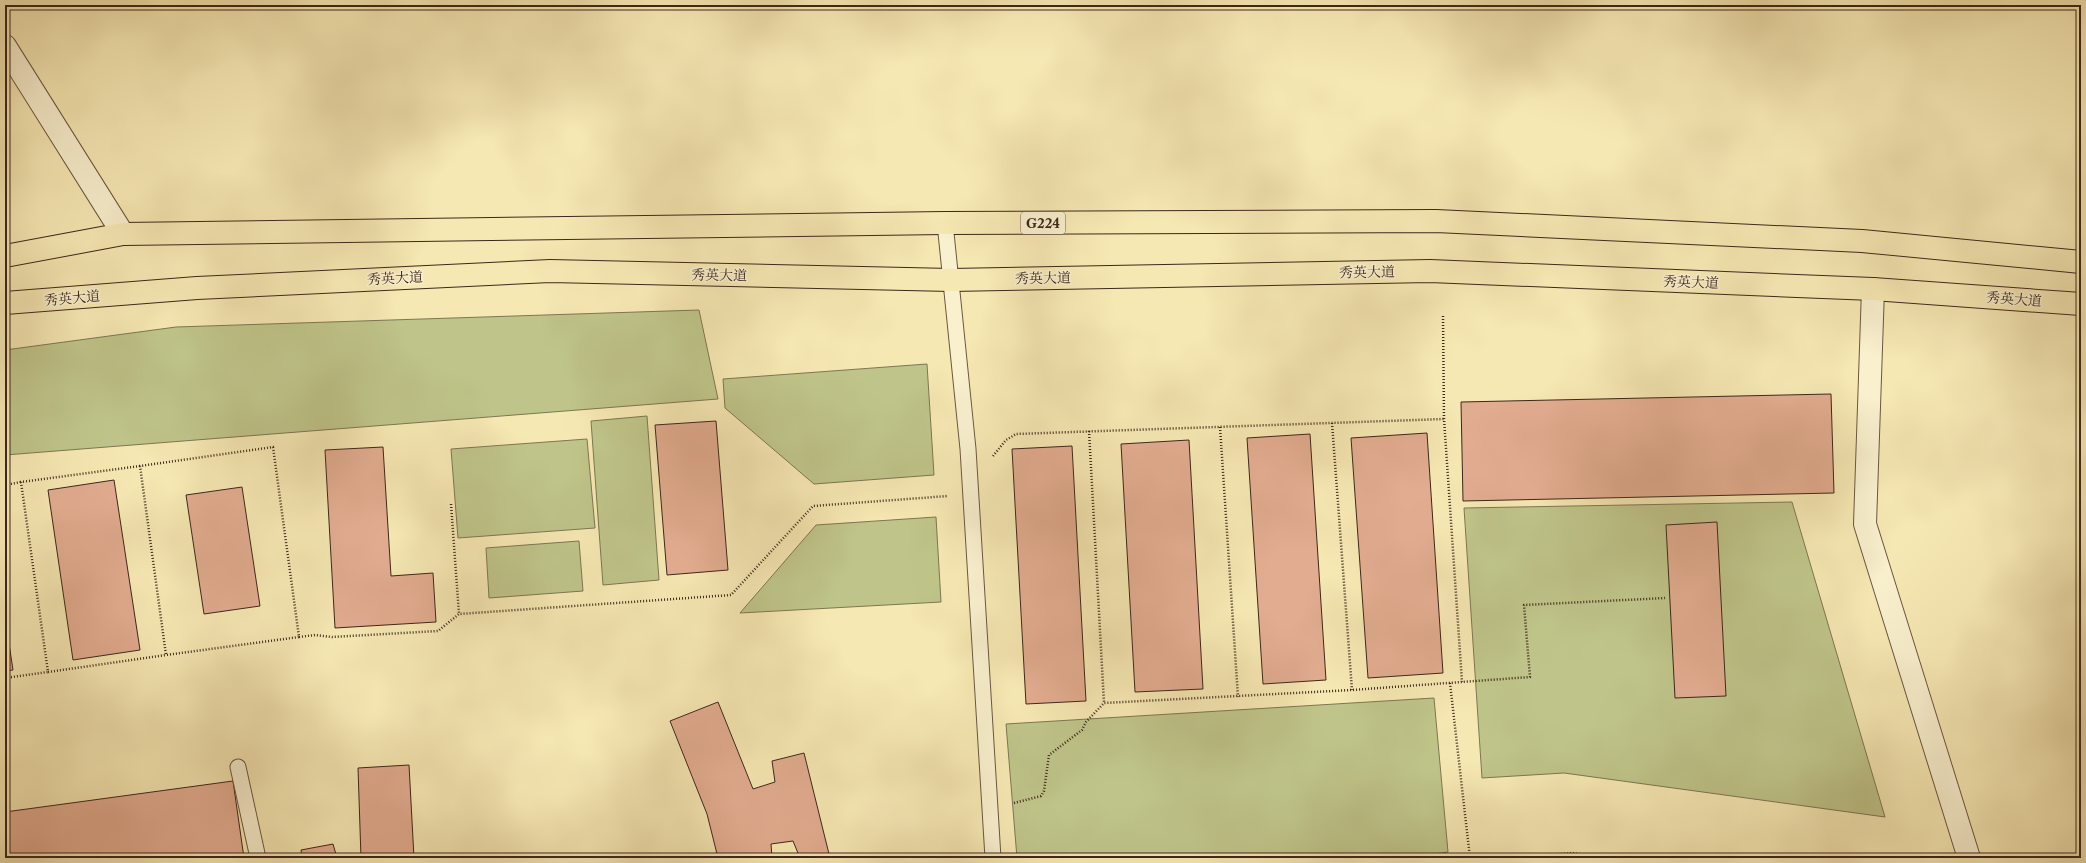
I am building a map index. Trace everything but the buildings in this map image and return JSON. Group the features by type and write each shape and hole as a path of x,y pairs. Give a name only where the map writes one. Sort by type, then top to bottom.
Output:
{"highway":[{"name":"G224","path":"5,256 123,234 945,223 1436,221 1862,241 2081,262"},
{"name":"秀英大道","path":"5,303 197,288 550,271 951,280 1430,271 1873,289 2081,304"}],"street":[{"path":"5,46 123,234"},
{"path":"1873,289 1865,524 1968,858"}],"lane":[{"path":"945,223 969,462 993,858"},
{"path":"238,767 258,858"}],"path":[{"path":"1443,316 1444,419 1462,682"},
{"path":"969,462 991,457 997,453 1006,440 1016,434 1444,419"},
{"path":"1332,423 1352,690"},
{"path":"1220,427 1238,697"},
{"path":"1089,431 1104,703"},
{"path":"5,485 273,447 300,637"},
{"path":"140,466 166,655"},
{"path":"21,482 48,672"},
{"path":"5,678 315,635 332,637 438,631 459,614 731,595 813,506 971,494"},
{"path":"451,504 459,614"},
{"path":"990,807 1016,803 1041,796 1044,791 1049,755 1082,730 1086,722 1104,703 1238,697 1530,677 1524,605 1665,598"},
{"path":"1450,683 1470,858"},
{"path":"1513,858 1572,853 1603,858"}],"green space":[{"path":"699,310 718,399 5,455 5,350 176,327"},
{"path":"927,364 934,475 814,484 725,408 723,379"},
{"path":"647,416 659,580 603,585 591,421"},
{"path":"587,439 595,528 458,538 451,449"},
{"path":"1792,502 1885,817 1564,773 1482,778 1464,508"},
{"path":"936,517 941,602 740,613 816,525"},
{"path":"579,541 583,591 489,598 486,548"},
{"path":"1434,698 1448,852 1407,858 1017,858 1006,724"}]}
